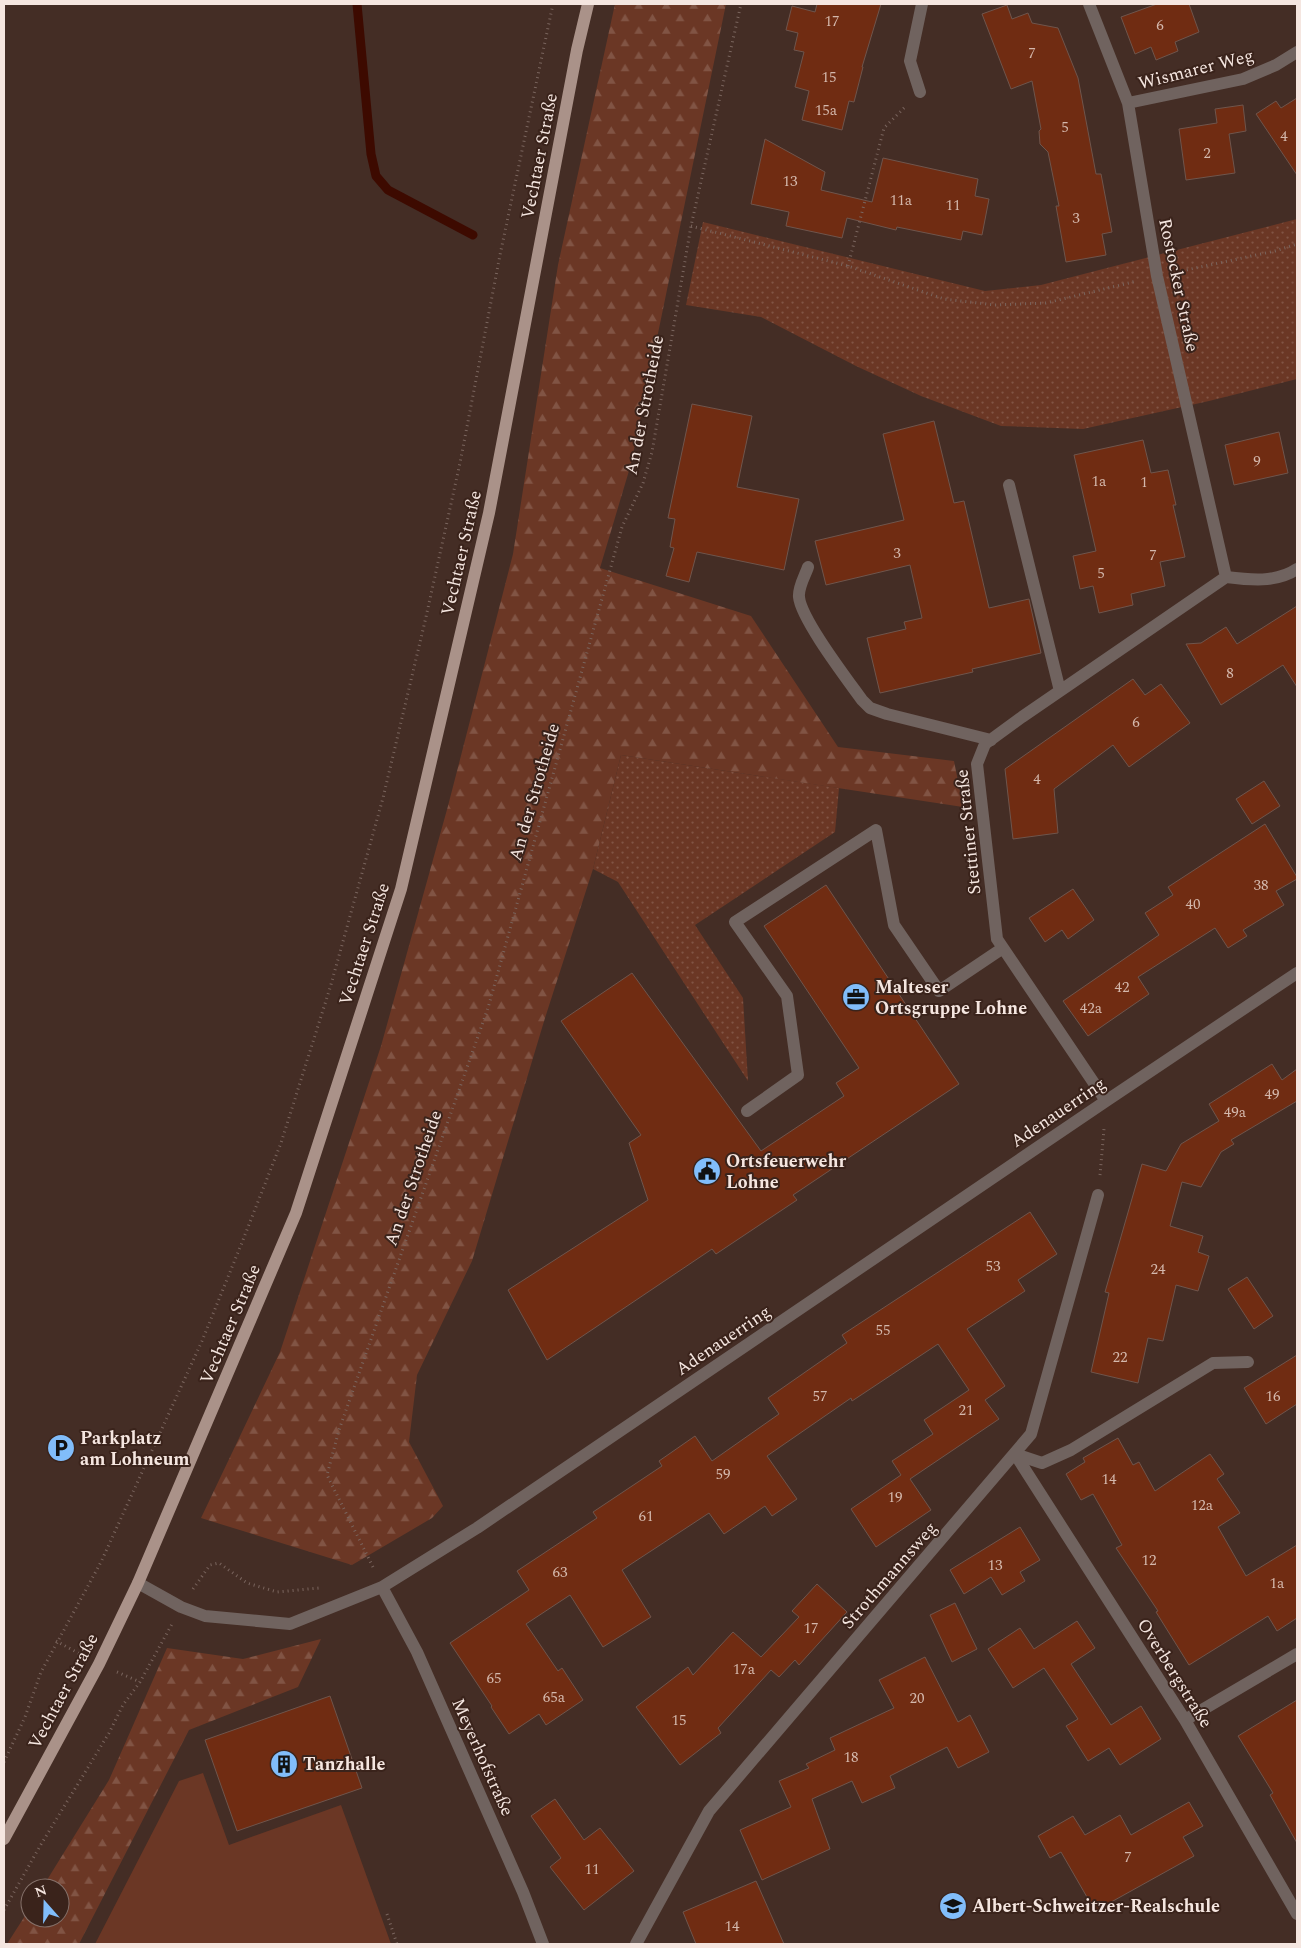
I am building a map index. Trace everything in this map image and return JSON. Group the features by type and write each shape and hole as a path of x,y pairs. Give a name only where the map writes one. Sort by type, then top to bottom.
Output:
{"main road":[{"name":"Vechtaer Straße","path":"4,1839 99,1664 138,1584 296,1212 400,889 489,513 577,50 588,4"}],"street":[{"path":"920,92 910,61 922,4"},
{"name":"Rostocker Straße","path":"1089,4 1128,103 1157,276 1226,577"},
{"name":"Wismarer Weg","path":"1128,103 1243,79 1276,65 1297,52"},
{"path":"1009,485 1060,691"},
{"path":"808,567 799,591 799,598 805,616 862,700 870,708 992,740"},
{"path":"1226,577 1258,581 1291,574 1297,569"},
{"name":"Stettiner Straße","path":"1106,1101 997,939 976,764 985,744 1226,577"},
{"path":"746,1111 798,1075 787,996 735,922 876,830 894,925 939,991 1003,948"},
{"name":"Adenauerring","path":"138,1584 181,1608 205,1616 290,1624 382,1587 477,1528 1297,973"},
{"name":"Strothmannsweg","path":"636,1944 709,1811 1031,1434 1098,1195"},
{"path":"1015,1454 1042,1463 1070,1450 1213,1363 1248,1362"},
{"name":"Overbergstraße","path":"1015,1454 1185,1720 1297,1914"},
{"name":"Meyerhofstraße","path":"382,1587 418,1652 523,1892 543,1944"},
{"path":"1185,1720 1297,1654"}],"path":[{"path":"4,1762 25,1717 41,1672 101,1562 202,1341 281,1142 330,988 384,798 424,627 460,463 500,255 553,4"},
{"name":"An der Strotheide","path":"364,1571 373,1568 327,1475 339,1430 488,1008 622,527 643,483 652,452 691,226 741,4"},
{"path":"848,266 884,128 920,92"},
{"path":"691,226 848,266 944,298 995,305 1046,303 1157,276 1275,252 1297,244"},
{"path":"1098,1195 1106,1101"},
{"path":"4,1910 40,1846 109,1733 123,1705 140,1682 181,1608 210,1565 219,1563 247,1583 277,1592 322,1587"},
{"path":"387,1914 397,1944"}],"green space":[{"path":"615,4 726,4 631,464 600,568 751,616 838,747 954,761 963,807 621,755 593,869 545,1018 472,1261 417,1375 409,1442 443,1506 432,1518 352,1565 201,1518 280,1352 381,1046 448,806 513,554 558,265"},
{"path":"1297,219 1297,379 1083,429 1001,426 921,396 856,366 761,317 686,305 703,222 985,291 1041,285"},
{"path":"621,755 839,788 835,832 695,925 743,998 748,1081 618,882 593,869"},
{"path":"321,1639 298,1687 189,1730 79,1944 7,1944 20,1924 20,1928 70,1928 70,1878 48,1878 109,1780 167,1648 243,1659"},
{"path":"203,1773 229,1845 341,1805 391,1944 95,1944 179,1781"}],"building":[{"path":"817,4 881,4 862,67 854,102 849,101 842,130 802,120 809,91 795,87 804,52 794,50 798,33 786,30 792,6 815,12"},
{"path":"1157,4 1189,4 1199,32 1175,42 1178,51 1156,60 1151,47 1135,54 1121,17"},
{"path":"1007,5 1012,19 1028,13 1032,23 1058,28 1078,78 1096,174 1101,174 1112,232 1102,234 1106,255 1066,262 1056,206 1059,206 1048,152 1040,144 1039,131 1041,129 1032,81 1011,89 982,14"},
{"path":"1297,98 1297,175 1256,114 1276,101 1281,108"},
{"path":"1243,105 1246,131 1229,134 1235,173 1186,180 1179,129 1217,123 1215,109"},
{"path":"765,139 825,172 821,190 872,202 883,158 978,179 975,196 989,199 982,235 963,231 961,240 897,227 896,230 847,218 842,238 786,226 789,212 751,204"},
{"path":"692,404 752,416 737,487 799,499 784,570 697,552 689,582 666,576 674,548 670,547 675,519 668,518"},
{"path":"934,421 954,503 964,501 989,608 1029,599 1041,653 972,669 973,672 880,693 867,638 906,629 904,622 922,618 910,565 826,585 815,541 904,520 883,434"},
{"path":"1279,432 1288,473 1234,485 1225,445"},
{"path":"1143,440 1151,473 1168,470 1176,505 1173,505 1185,557 1160,562 1165,586 1131,594 1133,605 1099,613 1093,586 1080,589 1073,556 1096,551 1074,455"},
{"path":"1297,606 1297,687 1283,665 1221,705 1186,644 1201,643 1226,627 1237,644"},
{"path":"1133,679 1145,695 1161,684 1190,723 1129,767 1113,745 1054,789 1058,833 1013,839 1005,769"},
{"path":"1264,781 1280,806 1252,824 1236,799"},
{"path":"1265,824 1297,877 1297,879 1276,891 1284,905 1243,930 1247,936 1228,948 1215,928 1138,977 1149,994 1088,1036 1063,1001 1159,935 1145,913 1173,895 1168,887"},
{"name":"Ortsfeuerwehr Lohne","path":"826,885 959,1084 793,1195 797,1200 716,1254 712,1249 547,1360 508,1290 648,1200 629,1143 641,1135 561,1021 632,973 761,1151 844,1096 836,1083 859,1068 764,926"},
{"path":"1073,889 1094,920 1068,939 1062,930 1045,942 1029,918"},
{"path":"1272,1064 1282,1080 1297,1069 1297,1101 1231,1140 1234,1144 1221,1152 1201,1187 1182,1182 1170,1226 1203,1236 1198,1252 1209,1256 1198,1291 1176,1285 1163,1341 1148,1338 1138,1383 1091,1372 1109,1293 1105,1292 1142,1164 1166,1171 1181,1144 1219,1121 1209,1104"},
{"path":"1030,1212 1057,1254 1018,1280 1025,1291 967,1329 1005,1386 985,1400 999,1419 910,1479 931,1510 876,1547 851,1509 901,1475 892,1461 933,1434 924,1420 969,1390 938,1344 852,1401 851,1398 767,1456 797,1499 772,1516 765,1506 724,1534 709,1513 622,1570 651,1617 603,1647 570,1595 526,1624 558,1671 562,1668 583,1700 546,1725 539,1714 509,1734 450,1643 529,1590 517,1571 597,1518 593,1512 662,1466 659,1461 695,1436 712,1461 779,1414 768,1398 847,1343 842,1335"},
{"path":"1247,1277 1273,1316 1254,1329 1228,1289"},
{"path":"1297,1355 1297,1404 1266,1424 1244,1388"},
{"path":"1118,1438 1133,1465 1139,1462 1155,1491 1210,1454 1224,1474 1217,1479 1240,1513 1218,1527 1246,1576 1297,1545 1297,1618 1277,1631 1268,1616 1189,1665 1156,1612 1158,1611 1116,1548 1122,1545 1093,1494 1081,1500 1066,1474 1085,1462 1083,1458"},
{"path":"1020,1527 1040,1560 1020,1572 1025,1581 1002,1595 991,1577 964,1594 950,1570"},
{"path":"817,1584 847,1612 799,1665 795,1660 779,1677 771,1670 718,1728 721,1733 680,1765 636,1707 688,1667 693,1675 733,1632 761,1657 799,1617 792,1611"},
{"path":"955,1603 977,1649 952,1662 930,1615"},
{"path":"1077,1621 1095,1648 1071,1664 1111,1725 1141,1706 1161,1739 1120,1765 1109,1748 1088,1761 1066,1726 1078,1719 1044,1668 1013,1688 988,1649 1020,1628 1034,1649"},
{"path":"925,1657 958,1722 970,1715 989,1752 958,1768 947,1747 890,1776 895,1788 862,1803 852,1781 812,1799 830,1849 762,1880 740,1830 791,1807 779,1781 809,1768 806,1764 835,1750 830,1738 894,1708 879,1680"},
{"name":"Tanzhalle","path":"330,1696 362,1788 237,1831 205,1740"},
{"path":"1297,1700 1297,1843 1270,1795 1273,1793 1238,1736"},
{"path":"555,1799 584,1840 600,1828 634,1871 584,1910 550,1867 561,1858 531,1816"},
{"path":"1189,1802 1203,1826 1183,1837 1194,1856 1095,1911 1061,1852 1050,1858 1038,1836 1073,1816 1085,1835 1120,1815 1131,1835"},
{"path":"756,1881 784,1944 696,1944 683,1912"}],"waterway":[{"path":"357,4 371,154 376,176 388,190 473,235"}],"place":[{"name":"Malteser Ortsgruppe Lohne","path":"856,997"},
{"name":"Ortsfeuerwehr Lohne","path":"707,1171"},
{"name":"Parkplatz am Lohneum","path":"61,1448"},
{"name":"Tanzhalle","path":"284,1764"},
{"name":"Albert-Schweitzer-Realschule","path":"953,1906"}]}
